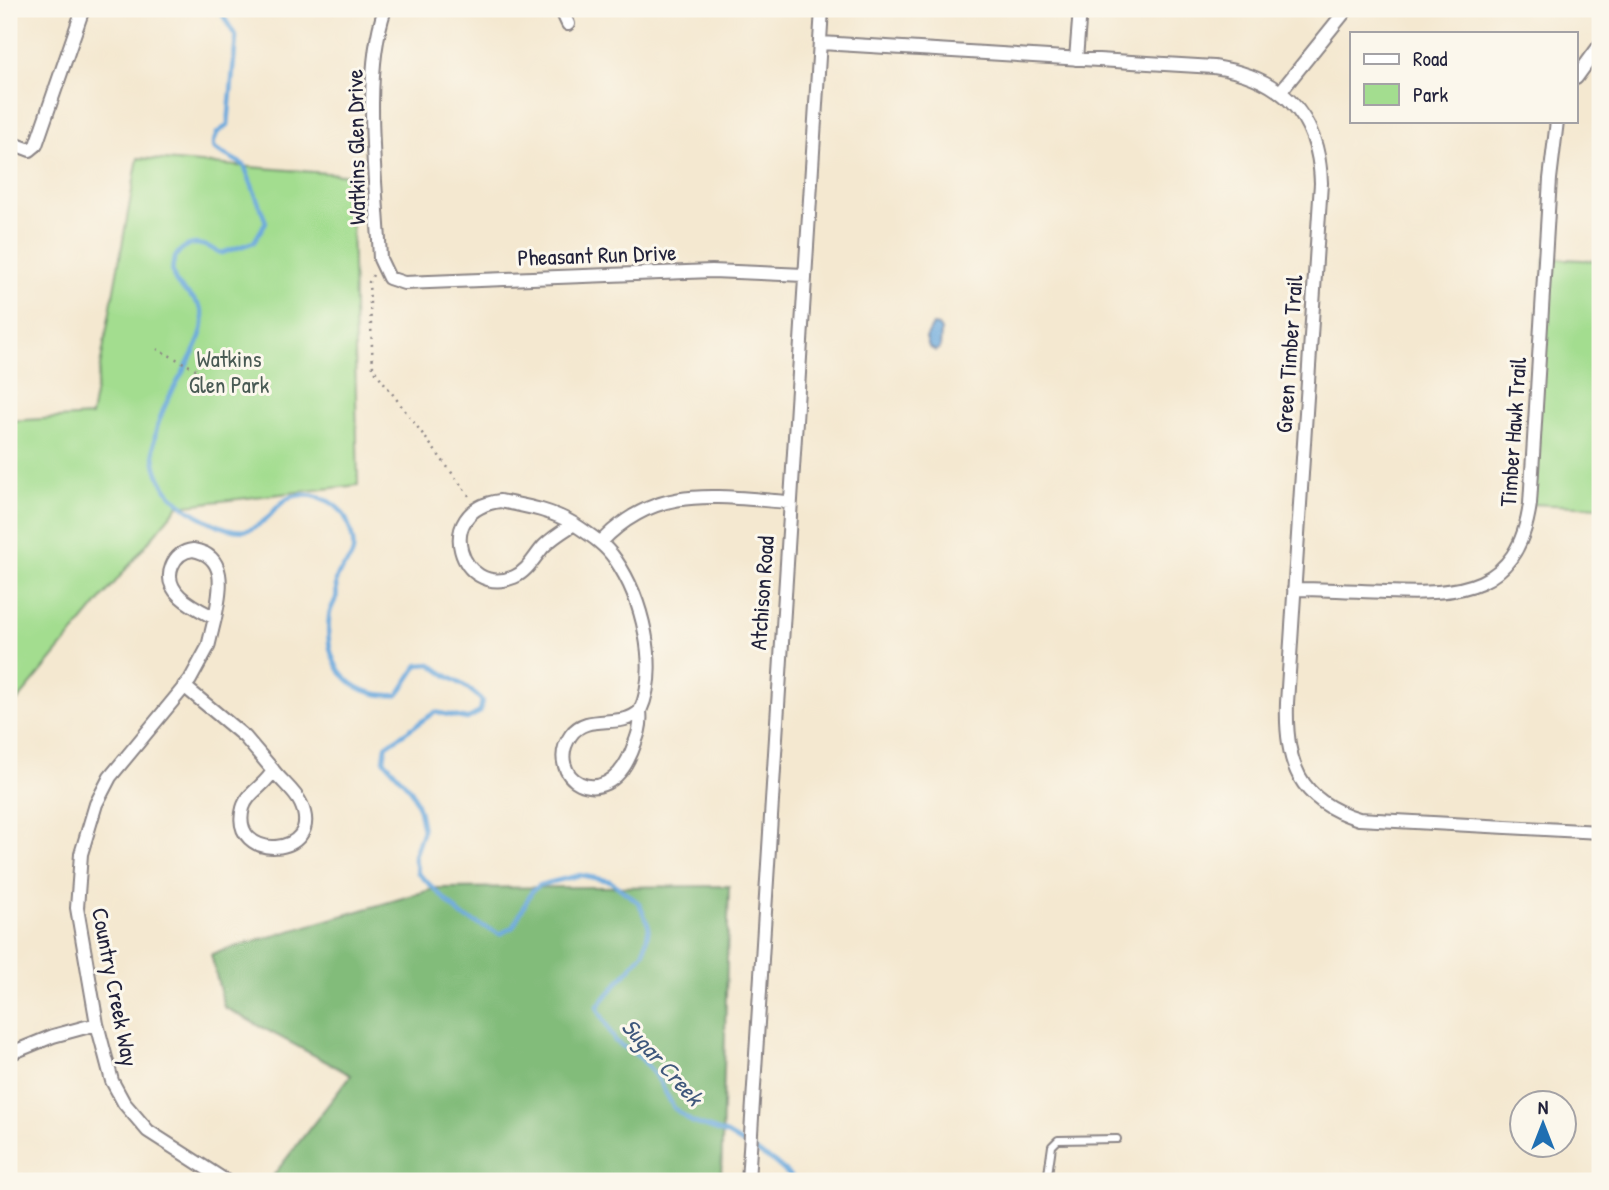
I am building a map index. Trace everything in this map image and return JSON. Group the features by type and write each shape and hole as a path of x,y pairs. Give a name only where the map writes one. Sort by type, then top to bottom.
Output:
{"street":[{"path":"9,142 30,149 37,145 83,9"},
{"name":"Watkins Glen Drive","path":"385,9 376,42 374,76 380,259 383,270 393,281"},
{"path":"561,9 568,24"},
{"name":"Atchison Road","path":"748,1179 822,9"},
{"path":"1076,59 1080,9"},
{"path":"1281,91 1347,9"},
{"name":"Green Timber Trail","path":"821,43 1231,70 1256,77 1281,91 1312,138 1321,183 1287,703 1288,751 1303,783 1326,806 1369,821 1600,832"},
{"path":"1578,75 1600,45"},
{"name":"Timber Hawk Trail","path":"1294,589 1452,593 1482,583 1503,566 1517,548 1528,522 1530,504 1550,179 1557,122"},
{"name":"Pheasant Run Drive","path":"393,281 418,283 712,271 804,275"},
{"path":"601,542 620,523 642,510 675,498 699,496 789,502"},
{"path":"574,524 550,541 522,573 501,580 490,579 470,568 460,548 462,526 478,507 500,501 561,516 574,524 601,542 622,572 644,636 648,676 640,711 640,732 618,777 598,786 584,785 570,776 564,760 565,748 576,729 593,722 625,721 640,711"},
{"name":"Country Creek Way","path":"215,618 176,593 172,586 170,570 180,554 193,550 202,551 214,560 220,579 215,618 203,659 110,777 87,828 80,854 77,908 97,1024 111,1081 135,1118 163,1143 226,1181"},
{"path":"184,686 245,737 274,770 300,802 303,811 301,832 290,844 275,849 259,845 253,840 242,817 246,802 270,779 274,770"},
{"path":"9,1054 53,1036 97,1024"}],"lane":[{"path":"1047,1181 1052,1146 1058,1140 1117,1139"}],"path":[{"path":"380,259 369,282 373,368 478,507"},
{"path":"157,349 204,373"}],"green space":[{"name":"Watkins Glen Park","path":"138,158 351,175 358,485 178,506 9,711 9,421 91,416"},
{"path":"1545,258 1600,261 1600,507 1530,504"},
{"path":"729,886 721,1181 269,1181 351,1075 224,1007 211,954 437,888"}],"water":[{"path":"933,325 941,330 940,348 936,351 929,347 926,338"}],"waterway":[{"name":"Sugar Creek","path":"219,9 236,37 228,125 217,133 213,144 215,149 244,165 266,222 254,242 222,253 194,244 182,249 174,261 172,268 176,282 198,304 203,321 198,342 161,414 154,441 156,468 171,495 178,501 197,515 232,530 242,531 257,526 283,502 297,496 321,498 341,511 350,530 353,551 336,580 336,596 329,615 329,635 331,650 343,675 366,691 398,695 418,665 431,664 482,701 480,712 467,719 435,712 386,746 384,760 412,791 419,810 423,830 414,856 418,873 462,916 500,934 513,927 532,891 540,885 580,875 610,881 639,903 649,927 644,952 597,1007 615,1041 642,1059 658,1079 674,1108 692,1122 727,1134 774,1162 796,1181"}]}
